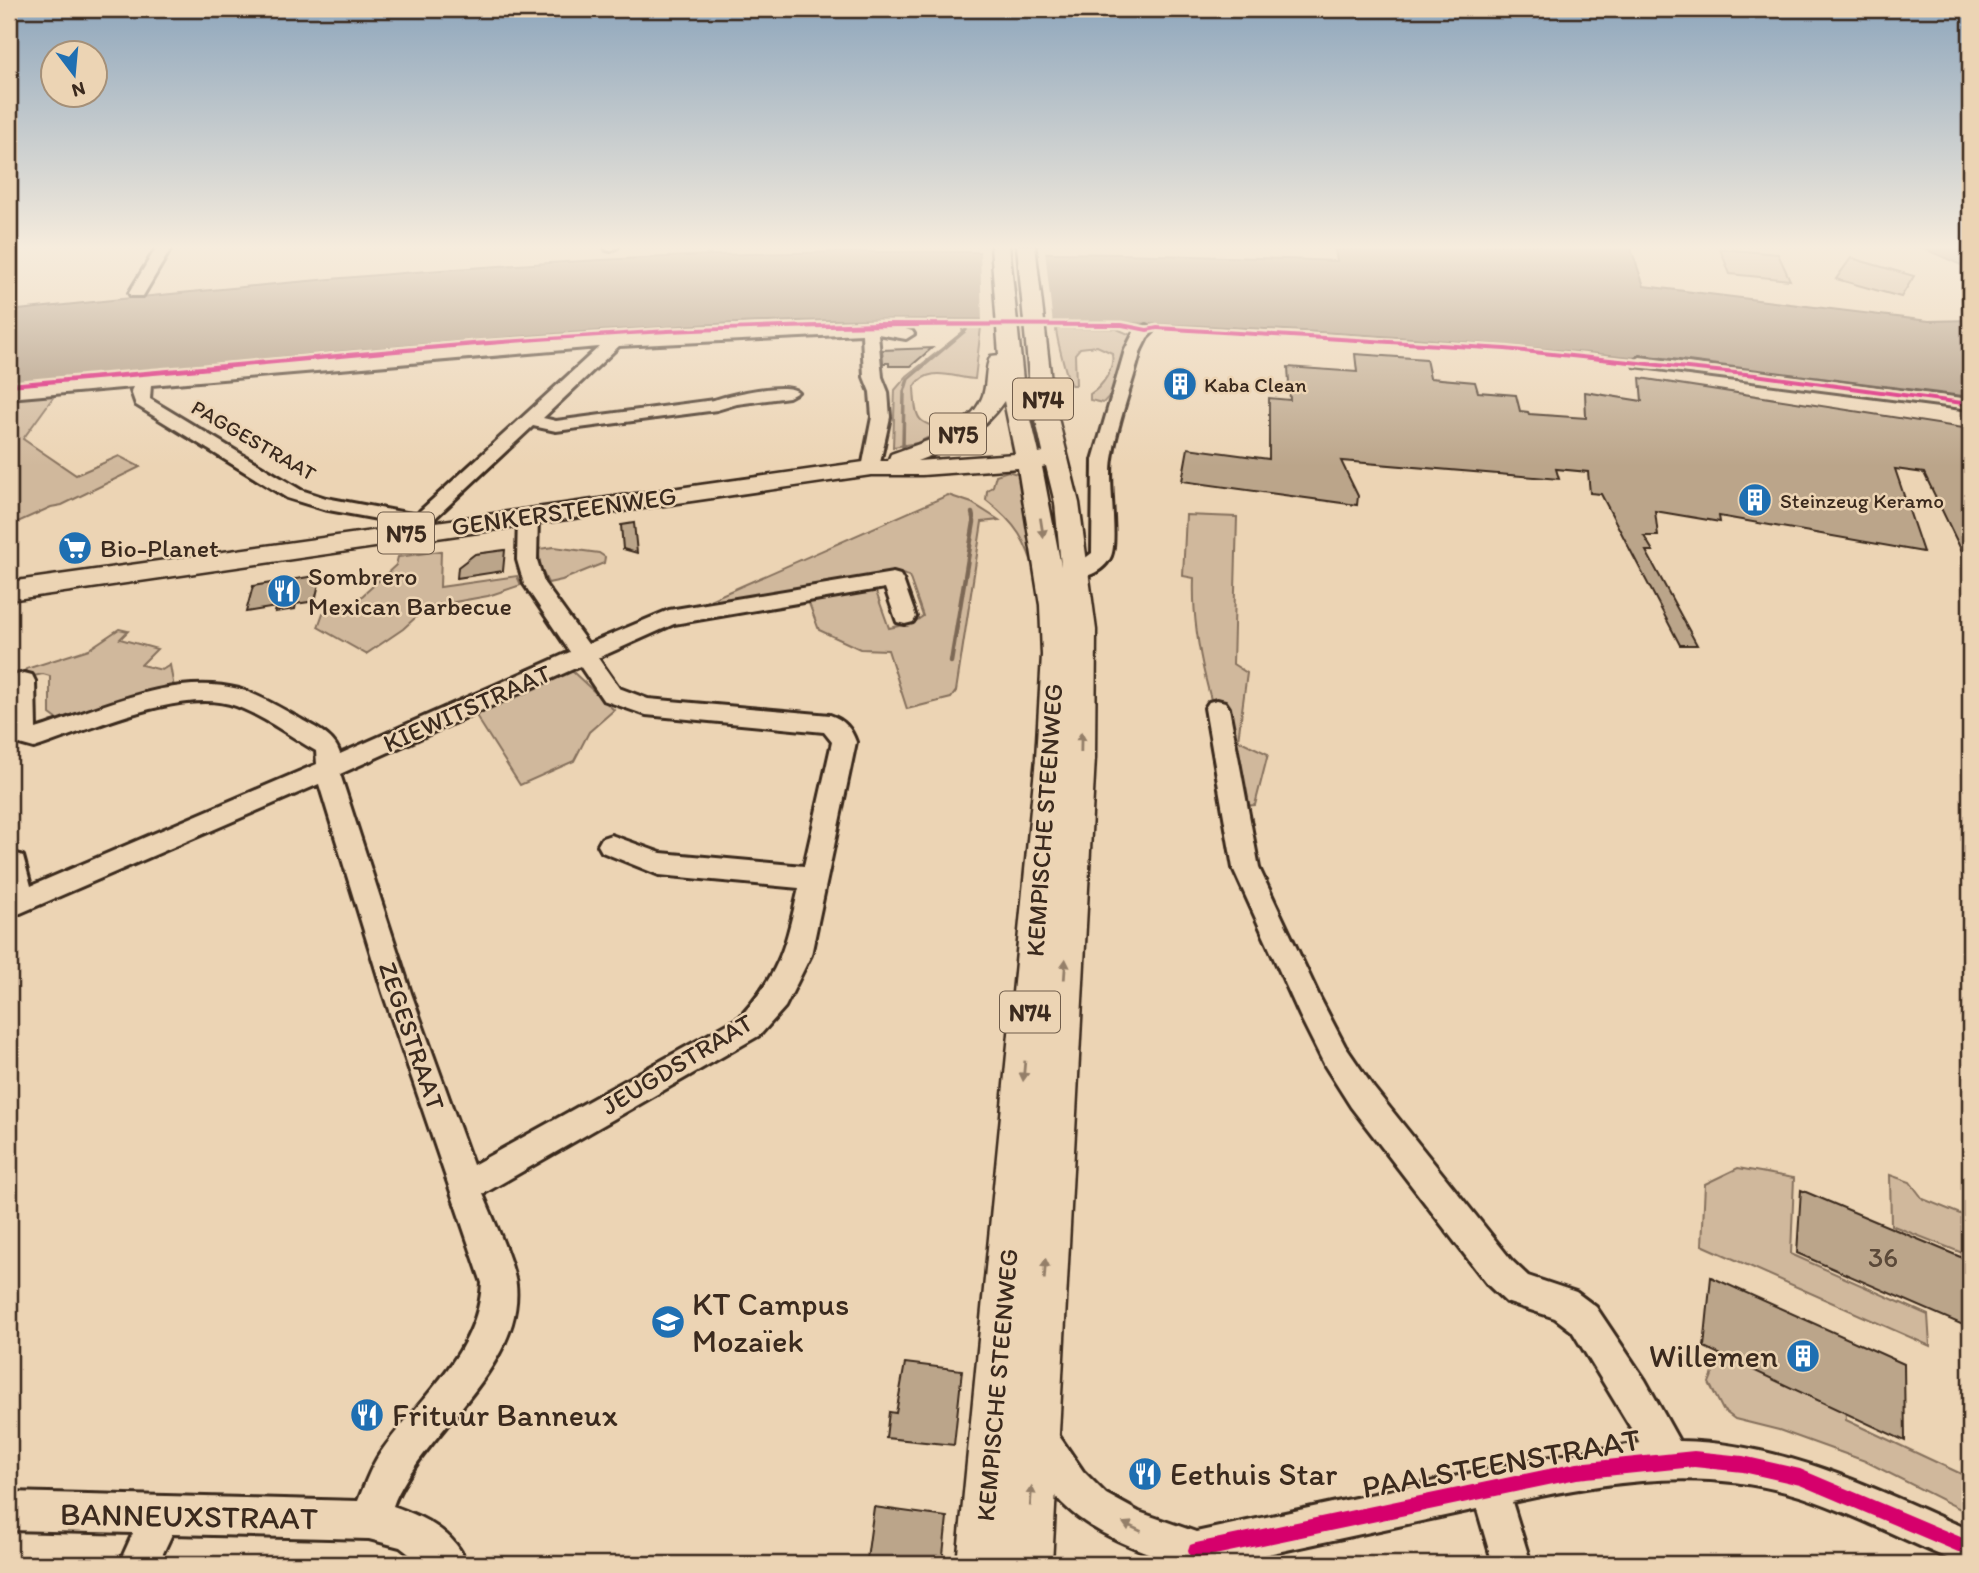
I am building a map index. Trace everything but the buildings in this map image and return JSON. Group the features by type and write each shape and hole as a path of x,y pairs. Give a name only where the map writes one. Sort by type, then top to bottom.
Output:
{"main road":[{"name":"KEMPISCHE STEENWEG","path":"982,1564 1051,758 1056,655 1063,573 1070,533 1067,503 1042,459 1013,390 1005,318"},
{"name":"KEMPISCHE STEENWEG","path":"1027,1564 1080,757 1082,630 1040,513 1042,398 1032,318"},
{"name":"GENKERSTEENWEG","path":"871,468 939,444 959,433 986,412 1000,385 998,358 1007,340"},
{"name":"GENKERSTEENWEG","path":"9,591 871,468 1042,459"}],"street":[{"path":"9,393 484,349 617,340 870,329 906,334"},
{"path":"870,329 873,377 879,392 881,417 871,468"},
{"path":"1063,573 1095,565 1102,554 1104,450 1133,350 1140,335 1147,330"},
{"path":"530,420 617,340"},
{"path":"1640,362 1755,374 1970,404"},
{"name":"PAGGESTRAAT","path":"144,381 140,391 142,401 294,494 323,503 419,517 530,420"},
{"path":"530,420 556,426 716,405 734,399 789,392"},
{"path":"528,516 527,560 534,584 584,654"},
{"path":"1070,533 1082,542 1091,544 1103,537"},
{"name":"KIEWITSTRAAT","path":"9,862 14,864 14,905 327,771 681,613 893,580 905,617"},
{"name":"JEUGDSTRAAT","path":"464,1187 750,1026 775,998 797,955 844,742 842,733 830,724 646,707 611,694 584,654"},
{"name":"ZEGESTRAAT","path":"24,681 24,737 34,739 172,695 197,692 219,693 239,698 326,746 330,759 327,771 397,993 499,1283 501,1299 494,1325 481,1352 392,1468 369,1520"},
{"path":"1217,708 1246,868 1335,1056 1362,1097 1500,1273 1518,1290 1564,1304 1584,1319 1632,1392 1669,1460"},
{"path":"611,845 659,864 813,878"},
{"name":"PAALSTEENSTRAAT","path":"1035,1430 1052,1461 1083,1500 1182,1558 1489,1488 1577,1471 1694,1459 1742,1464 1800,1477 1970,1549"},
{"path":"1489,1488 1512,1564"},
{"name":"BANNEUXSTRAAT","path":"9,1511 369,1520 399,1525 432,1545 448,1564"},
{"path":"138,1564 162,1514"}],"shaded area":[{"path":"9,318 1908,318 1970,320 1970,399 1760,371 1480,343 1158,324 906,319 647,328 465,341 9,382"},
{"path":"961,327 981,327 975,379 934,374 926,376 914,388 919,418 929,425 948,428 917,443 893,447 895,390 907,376 963,332"},
{"path":"1056,328 1117,329 1131,335 1113,392 1103,403 1090,400 1090,394 1107,377 1112,365 1112,353 1097,346 1080,348 1075,354 1076,385 1071,385"},
{"path":"57,392 23,439 76,475 119,456 140,467 62,505 51,507 9,526 9,396"},
{"path":"1008,471 1020,475 1037,578 1019,534 1006,517 986,500 987,491 993,486 996,475"},
{"path":"948,495 972,503 999,520 982,522 956,691 951,698 907,709 888,650 860,649 819,630 807,598 875,589 889,628 913,623 923,616 909,576 902,574 703,603"},
{"path":"1186,515 1237,517 1233,664 1247,673 1238,740 1268,754 1255,805 1245,806 1202,665 1194,607 1194,578 1183,576"},
{"path":"554,547 599,553 605,557 604,563 548,583 541,569 538,549"},
{"path":"441,551 440,587 517,576 521,585 488,596 427,607 403,629 366,654 318,627 323,613 350,607 396,565 398,557"},
{"path":"119,629 128,631 120,639 157,649 141,665 162,670 170,665 174,688 61,722 50,714 50,676 43,674 19,679 26,669 89,649"},
{"path":"563,672 573,672 614,710 589,732 574,761 520,785 475,714"},
{"path":"1738,1168 1794,1178 1791,1254 1928,1315 1930,1346 1702,1245 1705,1184"},
{"path":"1890,1175 1910,1182 1923,1199 1970,1218 1970,1256 1891,1225"},
{"path":"1721,1353 1845,1402 1846,1420 1970,1478 1970,1514 1865,1461 1779,1430 1735,1419 1723,1410 1709,1383"}],"pier":[{"path":"982,318 1052,318 1053,325 982,323"}],"waterway":[{"path":"903,447 904,392 908,379 966,330"},
{"path":"951,662 974,522 972,513"}],"cycle path":[{"path":"9,385 472,344 668,331 877,324 1122,325 1147,330 1157,328 1505,349 1755,375 1970,404"},
{"path":"1196,1551 1577,1471 1694,1459 1743,1464 1800,1477 1970,1549"}],"place":[{"name":"Kaba Clean","path":"1180,384"},
{"name":"Steinzeug Keramo","path":"1755,500"},
{"name":"Bio-Planet","path":"75,548"},
{"name":"Sombrero Mexican Barbecue","path":"284,591"},
{"name":"KT Campus Mozaïek","path":"668,1322"},
{"name":"Willemen","path":"1803,1356"},
{"name":"Frituur Banneux","path":"367,1415"},
{"name":"Eethuis Star","path":"1145,1474"}]}
